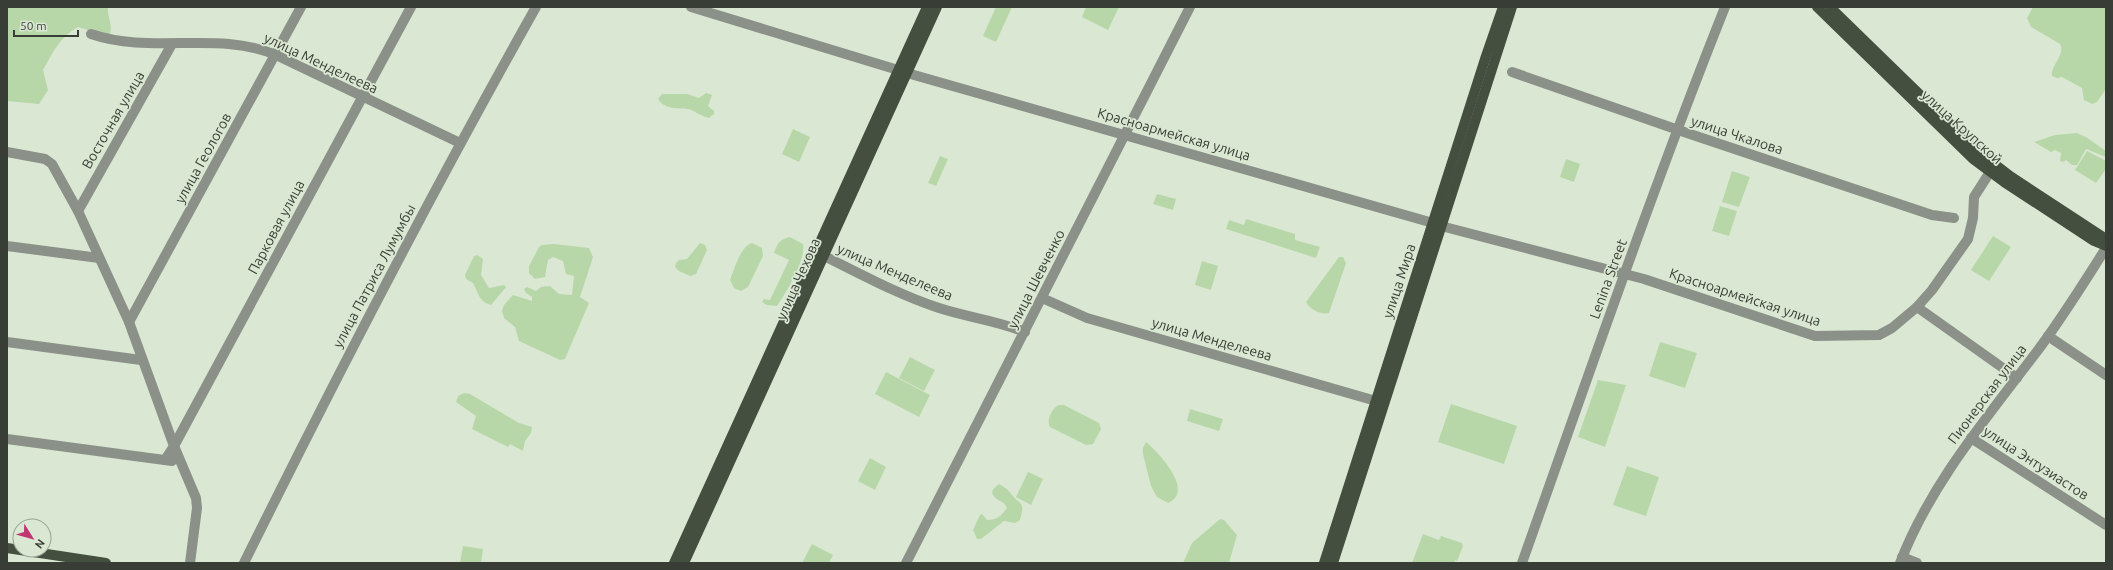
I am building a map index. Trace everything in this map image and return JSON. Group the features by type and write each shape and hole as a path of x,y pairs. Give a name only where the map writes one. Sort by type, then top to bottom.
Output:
{"main road":[{"name":"улица Чехова","path":"903,72 927,7"},
{"name":"улица Чехова","path":"674,563 819,255 903,72 937,7"},
{"name":"улица Мира","path":"1329,560 1489,61 1503,7"},
{"name":"улица Мира","path":"1489,61 1512,7"},
{"name":"улица Крупской","path":"1816,7 1992,169 2094,241 2106,247"},
{"name":"улица Крупской","path":"1830,7 1976,155"},
{"name":"улица Крупской","path":"1992,169 2106,239"},
{"name":"улица Чехова","path":"684,563 819,255"},
{"path":"7,548 54,559 106,563"}],"street":[{"name":"улица Геологов","path":"129,322 302,7"},
{"name":"Парковая улица","path":"165,460 174,446 411,7"},
{"name":"улица Патриса Лумумбы","path":"244,563 340,371 460,143 536,7"},
{"name":"Красноармейская улица","path":"691,7 903,72 1437,224 1625,273 1816,336 1879,335 1892,328 1917,307 1932,290 1968,239 1973,218 1974,197 1992,169"},
{"name":"улица Шевченко","path":"906,563 1190,7"},
{"name":"Lenina Street","path":"1522,563 1677,130 1726,7"},
{"name":"улица Менделеева","path":"91,34 117,42 235,44 252,47 276,55 362,98 460,143"},
{"name":"Восточная улица","path":"78,211 172,44"},
{"name":"улица Чкалова","path":"1512,72 1677,130 1932,214 1954,218"},
{"path":"7,152 49,160 55,167 78,211 129,322 141,360 197,504 190,563"},
{"path":"7,246 99,258"},
{"name":"Пионерская улица","path":"1901,560 1935,494 1971,438 2048,336 2106,247"},
{"name":"улица Менделеева","path":"819,255 925,304 957,314 1002,323 1024,332"},
{"name":"улица Менделеева","path":"1042,298 1086,318 1380,402"},
{"path":"1917,307 2017,378"},
{"path":"2048,336 2106,375"},
{"path":"7,342 141,360"},
{"name":"улица Энтузиастов","path":"1971,438 2106,525"},
{"path":"7,439 180,462"},
{"path":"1901,560 1916,563"}],"green space":[{"path":"7,7 108,7 111,31 110,34 104,35 78,27 72,31 62,40 43,70 48,90 39,104 7,101"},
{"path":"996,7 1012,7 996,42 983,36"},
{"path":"1086,7 1119,7 1108,30 1082,17"},
{"path":"2033,7 2106,7 2106,89 2097,102 2092,104 2084,100 2082,88 2062,77 2057,78 2052,76 2053,68 2061,52 2060,44 2031,27 2027,18"},
{"path":"706,93 712,95 708,106 714,111 714,114 709,118 690,109 668,107 661,103 658,99 662,94 687,94 699,98"},
{"path":"793,129 810,137 799,162 782,154"},
{"path":"2077,133 2086,137 2106,151 2106,157 2086,149 2077,165 2072,165 2066,160 2063,162 2060,161 2061,153 2055,150 2051,152 2034,142 2055,135"},
{"path":"2087,151 2106,161 2106,169 2096,183 2075,170"},
{"path":"940,156 948,159 936,186 928,183"},
{"path":"1566,159 1580,164 1574,182 1560,177"},
{"path":"1732,171 1750,177 1739,207 1722,202"},
{"path":"1157,194 1176,199 1173,210 1153,204"},
{"path":"1720,206 1737,211 1729,236 1712,231"},
{"path":"1246,219 1295,234 1295,240 1320,247 1316,258 1226,229 1229,220 1244,225"},
{"path":"1993,236 2011,247 1989,281 1971,270"},
{"path":"790,237 803,244 801,259 794,276 777,306 767,305 762,302 764,299 770,300 789,260 774,253 776,247 784,239"},
{"path":"700,243 705,245 707,250 696,274 690,276 679,271 675,267 676,263 679,260 687,259"},
{"path":"752,243 762,248 763,256 748,287 741,291 734,288 730,280 741,253 748,245"},
{"path":"554,244 589,248 593,257 580,297 589,303 565,359 560,360 519,341 515,327 504,318 502,311 504,305 513,295 532,301 532,297 526,293 524,289 527,287 536,291 541,287 550,286 559,294 572,295 574,276 566,274 563,261 553,257 548,260 545,277 535,279 529,273 529,266 539,247 542,245"},
{"path":"477,255 483,259 481,275 489,288 504,285 506,287 491,305 487,304 481,299 473,283 466,279 465,275 474,256"},
{"path":"1339,257 1343,257 1346,263 1329,313 1319,312 1312,309 1306,302"},
{"path":"1202,261 1218,266 1211,290 1195,285"},
{"path":"1660,342 1697,353 1685,388 1649,376"},
{"path":"910,357 935,370 924,391 899,378"},
{"path":"886,372 930,395 919,417 875,394"},
{"path":"1598,380 1626,385 1605,447 1578,437"},
{"path":"464,393 470,394 519,423 532,427 531,433 525,441 523,451 510,444 508,447 472,429 476,416 456,402 458,396"},
{"path":"1451,404 1517,426 1504,464 1438,442"},
{"path":"1059,405 1064,405 1099,423 1101,429 1093,444 1086,445 1050,427 1050,414"},
{"path":"1190,409 1223,419 1219,431 1187,421"},
{"path":"1146,442 1166,463 1176,481 1178,490 1175,497 1168,503 1157,497 1151,486 1143,454 1143,448"},
{"path":"870,458 886,467 875,490 858,481"},
{"path":"1627,466 1659,477 1646,516 1613,505"},
{"path":"1028,472 1043,479 1031,505 1016,497"},
{"path":"999,484 1022,505 1020,520 1015,523 1004,521 981,539 977,539 973,530 980,515 982,514 987,520 994,519 1001,515 1007,508 993,496 992,493 993,489"},
{"path":"1220,519 1224,520 1237,535 1229,563 1183,563 1192,543"},
{"path":"1423,534 1439,540 1441,536 1462,543 1463,546 1457,561 1455,560 1454,563 1412,563"},
{"path":"812,544 833,555 829,563 802,563"},
{"path":"463,546 483,549 481,563 460,563"}]}
